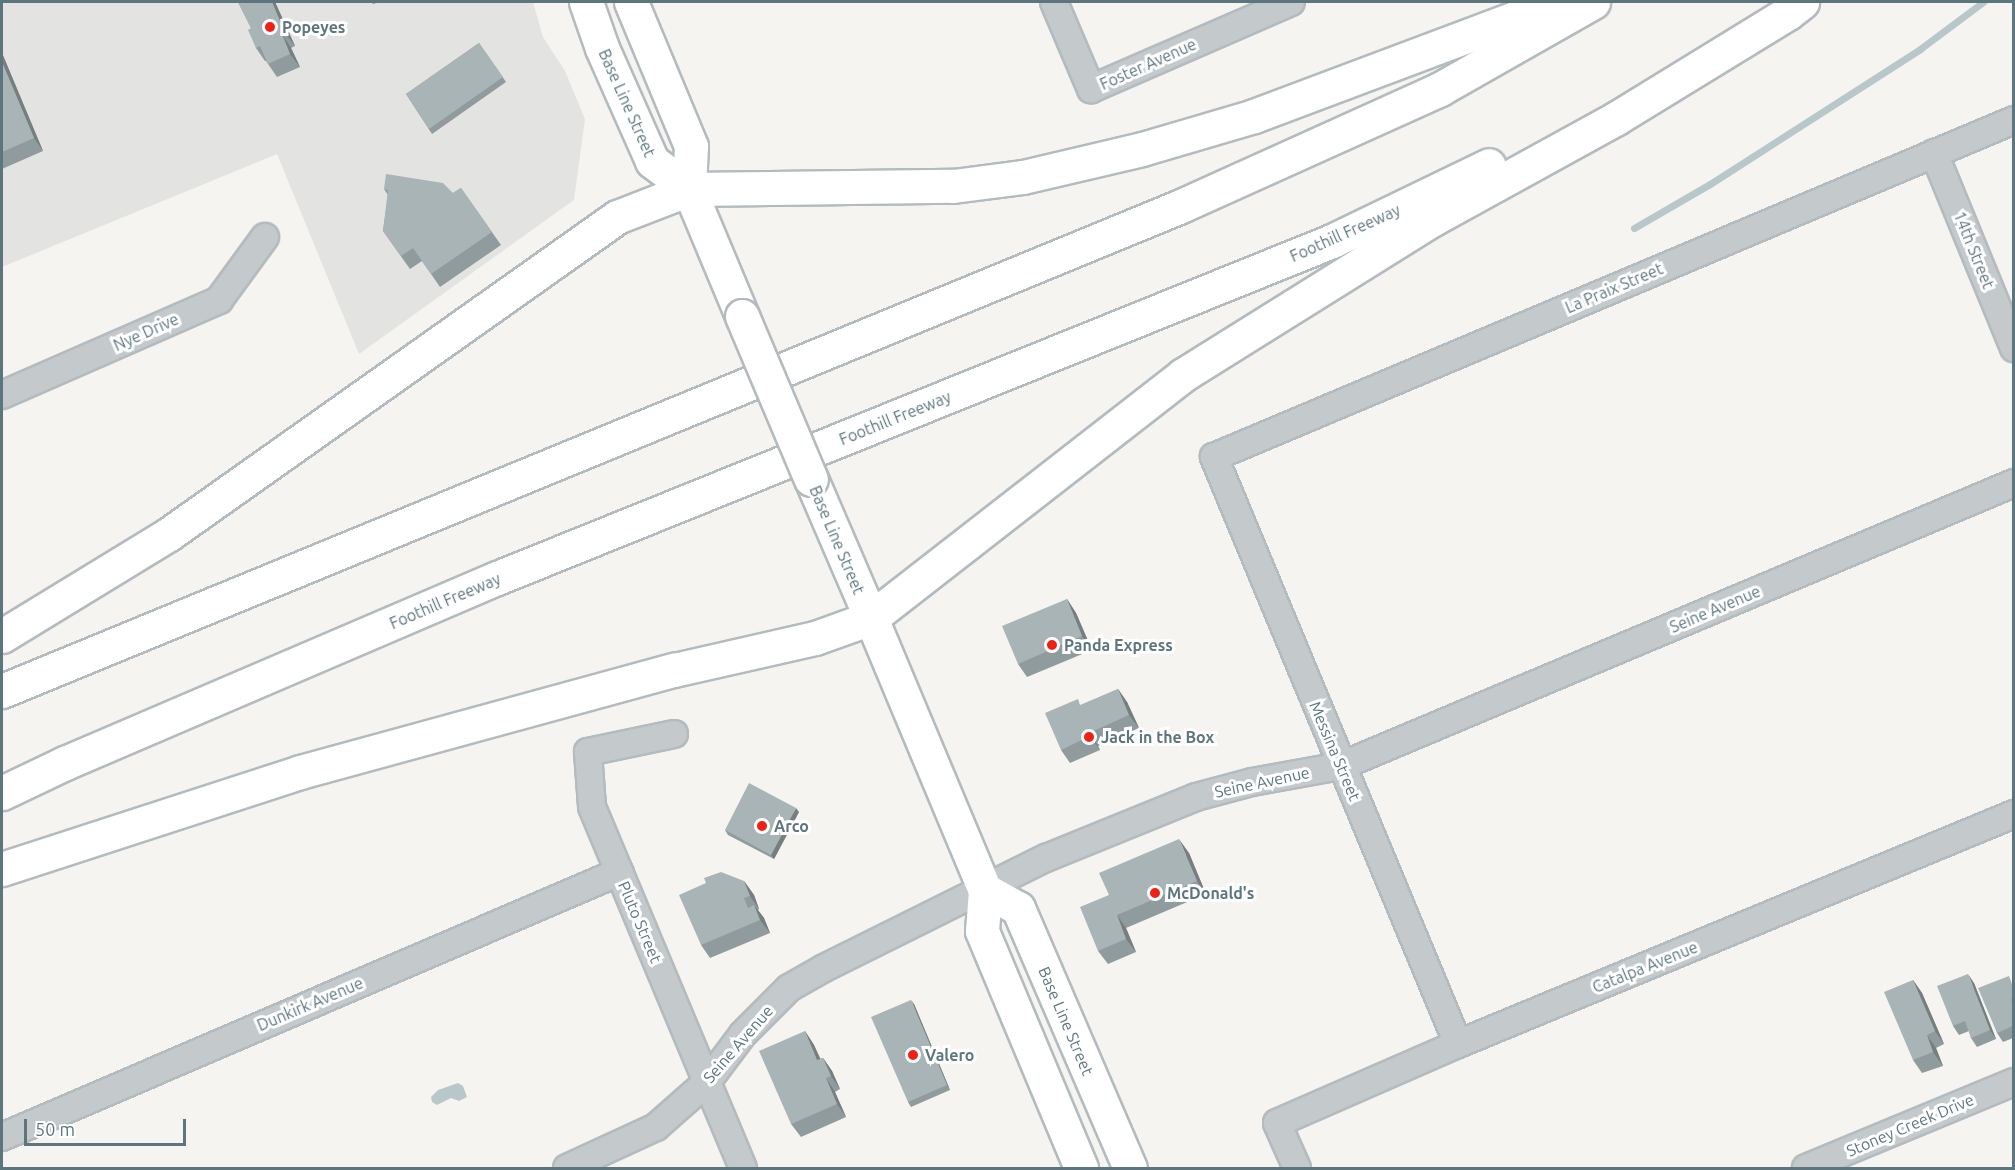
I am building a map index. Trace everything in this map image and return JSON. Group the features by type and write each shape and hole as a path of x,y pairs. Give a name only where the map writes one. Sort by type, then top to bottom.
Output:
{"main road":[{"name":"Base Line Street","path":"586,2 602,48 652,161 689,189"},
{"name":"Base Line Street","path":"631,2 691,146 689,189 985,890 981,931 1081,1168"},
{"path":"2,636 169,534 617,217 689,189 952,186 1023,177 1142,149 1254,116 1557,2"},
{"path":"2,691 1181,206 1440,89 1593,2"},
{"name":"Foothill Freeway","path":"2,793 65,763 497,578 1332,241 1494,162 1572,120 1768,2"},
{"path":"2,869 219,796 300,772 674,670 815,638 871,618 1183,375 1433,219 1625,113 1788,13 1802,2"},
{"name":"Base Line Street","path":"985,890 1018,908 1130,1168"}],"street":[{"name":"Foster Avenue","path":"1054,2 1091,89 1292,2"},
{"name":"La Praix Street","path":"1214,458 2013,120"},
{"name":"14th Street","path":"1934,153 2013,348"},
{"name":"Nye Drive","path":"2,395 219,300 266,237"},
{"name":"Messina Street","path":"1214,458 1458,1044"},
{"name":"Seine Avenue","path":"567,1168 656,1127 707,1082 743,1034 789,988 824,968 1046,858 1196,796 1252,782 1341,766 2013,483"},
{"name":"Pluto Street","path":"674,734 588,752 592,807 743,1168"},
{"name":"Catalpa Avenue","path":"1297,1168 1277,1123 1458,1044 2013,814"},
{"name":"Dunkirk Avenue","path":"2,1137 619,872"},
{"name":"Stoney Creek Drive","path":"1806,1168 2013,1082"}],"shaded area":[{"path":"2,2 533,2 543,37 565,71 585,119 574,200 359,354 277,154 2,267"},
{"path":"458,1083 463,1086 467,1097 459,1101 451,1098 437,1105 432,1102 431,1097 438,1090"}],"building":[{"name":"Popeyes","path":"238,2 272,2 285,33 282,34 290,54 268,64 260,46 256,48 248,30 251,28"},
{"path":"479,43 503,77 429,129 406,94"},
{"path":"2,62 34,138 2,152"},
{"path":"386,174 443,183 453,193 461,188 492,232 431,274 413,248 401,256 383,231 388,190 384,189"},
{"path":"1067,599 1082,636 1018,664 1002,626"},
{"path":"1118,689 1129,715 1089,733 1090,736 1061,750 1045,713 1078,699 1080,705"},
{"path":"749,783 796,808 771,855 725,830"},
{"path":"1179,839 1197,881 1117,915 1126,939 1098,951 1080,907 1109,895 1099,873"},
{"path":"721,872 744,881 750,896 744,898 748,908 754,905 760,920 701,945 679,895 706,883 704,878"},
{"path":"1968,974 1990,1030 1971,1038 1965,1021 1953,1026 1937,986"},
{"path":"2009,976 2013,987 2013,998 2011,999 2013,1026 1997,1033 1978,988"},
{"path":"1913,980 1935,1031 1927,1035 1933,1052 1913,1060 1884,992"},
{"path":"911,1000 947,1085 908,1102 871,1017"},
{"path":"805,1031 817,1060 823,1058 831,1076 826,1078 837,1104 791,1124 759,1051"}],"waterway":[{"path":"1634,228 1710,184 1920,49 1983,2"}],"place":[{"name":"Popeyes","path":"270,27"},
{"name":"Panda Express","path":"1052,645"},
{"name":"Jack in the Box","path":"1089,737"},
{"name":"Arco","path":"762,826"},
{"name":"McDonald's","path":"1155,893"},
{"name":"Valero","path":"913,1055"}]}
